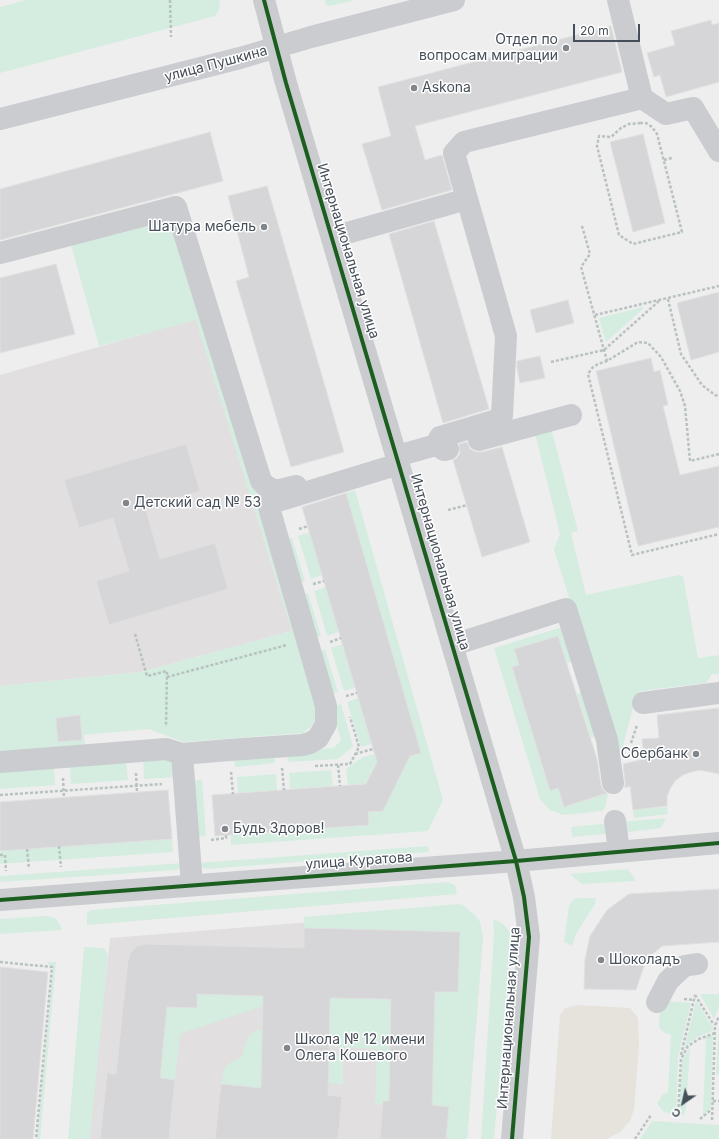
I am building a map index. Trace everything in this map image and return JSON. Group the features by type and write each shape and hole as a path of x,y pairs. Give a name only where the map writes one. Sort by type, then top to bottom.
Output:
{"street":[{"name":"Интернациональная улица","path":"264,0 286,83 333,237 516,861 524,897 529,937 512,1139"},
{"name":"улица Пушкина","path":"0,119 232,60 454,0"},
{"path":"618,0 642,98 666,114 693,108 719,151"},
{"path":"0,762 174,751 302,745 310,743 318,738 326,724 326,706 268,504 436,445 440,437 500,419 502,416 506,336 454,153 464,142 642,98"},
{"path":"333,237 467,199"},
{"path":"0,253 176,207 263,484 273,490 279,491 398,458"},
{"path":"436,445 444,450 571,415"},
{"path":"453,644 566,609 607,740 613,782"},
{"path":"643,703 719,693"},
{"path":"174,751 192,884"},
{"path":"615,821 620,852"},
{"name":"улица Куратова","path":"0,900 192,884 516,861 719,843"},
{"path":"657,1002 668,981 684,966 697,964"}],"path":[{"path":"170,0 172,36"},
{"path":"646,123 652,127 657,134 664,160 682,232 633,244 619,235 596,146 599,136 611,137 622,128 630,124 646,123"},
{"path":"664,160 672,158"},
{"path":"582,226 590,254 581,266 607,362"},
{"path":"595,315 719,286"},
{"path":"668,298 681,354 702,385 719,396"},
{"path":"551,362 604,350 659,300"},
{"path":"719,454 690,461 686,406 680,391 661,357 648,343 638,342 607,362 598,364 592,368 588,374 632,555 719,534"},
{"path":"448,510 466,505"},
{"path":"135,634 147,676 167,671 174,751"},
{"path":"167,677 293,644"},
{"path":"630,747 643,703"},
{"path":"355,754 374,749"},
{"path":"338,765 340,786"},
{"path":"0,795 164,784"},
{"path":"210,840 226,838 226,835"},
{"path":"59,846 61,867"},
{"path":"27,849 29,869"},
{"path":"0,855 5,855 6,871"},
{"path":"0,962 52,967 36,1139"},
{"path":"678,1117 681,1059 695,995 715,1026"},
{"path":"712,1120 715,1026 719,1016"},
{"path":"681,1059 688,1046 699,1039 715,1033"},
{"path":"714,1077 719,1077"},
{"path":"713,1101 719,1101"},
{"path":"700,1119 713,1109"},
{"path":"635,1139 651,1115"}],"shaded area":[{"name":"Детский сад № 53","path":"196,319 292,631 141,672 0,686 0,375"},
{"name":"Школа № 12 имени Олега Кошевого","path":"463,910 483,936 467,1139 89,1139 110,938"}],"green space":[{"path":"26,0 220,0 220,2 219,10 215,16 0,73 0,7"},
{"path":"325,0 355,0 330,6 326,5"},
{"path":"165,221 176,229 304,643 319,698 316,718 312,725 303,733 183,742 149,729 84,735 85,748 0,757 0,686 141,672 292,631 196,320 99,346 71,245"},
{"path":"643,307 643,309 606,342 599,318"},
{"path":"551,428 578,531 571,533 586,595 679,575 683,576 698,658 719,655 719,674 712,674 706,683 641,691 637,693 618,764 613,740 554,549 560,534 535,433"},
{"path":"355,490 443,800 428,831 231,845 231,835 369,825 368,812 383,811 405,766 346,493"},
{"path":"310,532 322,575 311,579 298,536"},
{"path":"292,538 305,581 296,583 284,540"},
{"path":"326,587 339,632 327,636 314,591"},
{"path":"308,593 321,636 313,639 300,596"},
{"path":"559,628 563,629 575,660 567,663 558,636 514,649 519,665 512,667 550,791 558,788 564,807 608,793 605,808 602,811 563,815 550,810 540,799 494,648"},
{"path":"343,644 355,688 344,691 331,648"},
{"path":"325,649 338,692 330,695 317,652"},
{"path":"585,691 599,735 591,738 577,694"},
{"path":"358,698 372,744 361,747 347,702"},
{"path":"341,704 353,746 338,759 288,762 287,751 333,748 341,741 332,707"},
{"path":"275,753 275,763 235,767 234,756"},
{"path":"375,754 377,761 366,784 348,785 346,769 363,757"},
{"path":"143,758 167,758 174,764 177,777 144,779"},
{"path":"126,760 128,780 71,784 70,764"},
{"path":"54,765 55,785 0,789 0,769"},
{"path":"331,770 333,786 290,789 289,773"},
{"path":"276,774 277,790 238,793 237,777"},
{"path":"202,780 206,836 196,837 192,781"},
{"path":"667,807 668,814 634,818 633,810"},
{"path":"666,818 661,828 628,832 623,829 619,822"},
{"path":"612,823 610,831 605,834 572,837 571,827"},
{"path":"172,839 173,852 0,864 0,851"},
{"path":"428,846 429,852 206,869 198,863"},
{"path":"182,863 180,868 177,870 0,882 0,876"},
{"path":"628,869 636,881 582,884 570,874"},
{"path":"448,882 455,885 457,894 87,925 87,913 91,910"},
{"path":"577,898 596,898 595,904 576,934 572,946 564,942 569,906 573,900"},
{"path":"458,904 463,905 476,916 480,922 483,936 467,1139 446,1139 449,1107 432,1105 435,992 458,992 460,932 304,928 304,917"},
{"path":"47,916 55,918 61,926 61,930 0,934 0,919"},
{"path":"493,919 502,923 507,928 511,935 511,949 494,1139 481,1139 494,934"},
{"path":"84,947 105,949 108,957 90,1139 68,1139"},
{"path":"48,962 56,962 40,1139 37,1139 53,966 48,965"},
{"path":"392,981 389,1101 383,1101 383,1105 375,1104 377,1049 329,1046 330,998"},
{"path":"197,994 263,996 263,1006 180,1034 175,1081 160,1078 167,1007"},
{"path":"700,994 719,994 719,1008 714,1019"},
{"path":"665,1001 691,1003 678,1058 676,1115 664,1112 657,1104 663,1094 668,1092 671,1035 664,1033 660,1029 659,1025 660,1013"},
{"path":"696,1001 712,1026 713,1031 699,1036 688,1044 684,1050"},
{"path":"719,1022 719,1074 716,1074"},
{"path":"256,1030 262,1030 261,1088 221,1084 225,1067 231,1062 241,1058 248,1037"},
{"path":"713,1035 711,1108 703,1115 706,1037"},
{"path":"690,1047 686,1109 684,1115 679,1115 682,1061"},
{"path":"329,1055 343,1056 343,1084 328,1083"},
{"path":"652,1121 719,1125 719,1139 640,1139"}],"sand":[{"path":"578,1005 630,1008 638,1018 639,1046 634,1110 630,1121 620,1132 607,1139 551,1139 560,1015 565,1008"}],"building":[{"path":"711,20 712,25 719,23 719,82 666,97 660,75 654,77 647,53 675,45 671,31"},
{"path":"611,26 622,72 415,126 425,160 442,155 452,190 382,210 362,144 391,136 378,87"},
{"path":"210,132 223,181 0,240 0,189"},
{"path":"643,134 665,223 633,232 610,142"},
{"path":"267,186 344,452 291,467 236,281 249,277 228,196"},
{"path":"434,221 489,409 443,423 389,234"},
{"path":"56,264 75,334 0,353 0,278"},
{"path":"719,292 719,352 691,360 677,303"},
{"path":"568,300 574,323 536,333 530,310"},
{"path":"540,356 545,378 520,383 517,361"},
{"path":"651,358 654,372 660,370 668,405 663,406 680,475 719,466 719,527 638,546 596,371"},
{"path":"467,442 470,449 476,452 502,447 530,542 482,557 453,460 457,458 460,453 459,444"},
{"path":"186,444 200,491 145,507 160,559 215,543 228,589 109,625 96,581 129,571 113,518 79,528 64,480"},
{"path":"346,493 421,753 410,756 383,811 368,812 369,825 215,836 212,795 366,784 377,762 302,507"},
{"path":"558,636 597,759 601,785 603,790 607,793 564,807 558,788 550,791 512,667 519,665 514,649"},
{"path":"719,708 719,774 700,770 683,775 675,781 670,789 667,797 667,806 633,810 630,786 625,788 623,764 644,759 642,739 659,738 657,715"},
{"path":"80,715 82,740 58,742 56,718"},
{"path":"168,790 172,839 0,851 0,802"},
{"path":"719,889 719,942 662,946 646,960 636,990 584,989 585,959 590,936 607,910 629,894"},
{"path":"304,928 460,932 458,992 435,992 432,1105 449,1107 446,1139 380,1139 383,1101 389,1101 391,999 330,998 328,1095 342,1097 338,1139 215,1139 221,1084 261,1088 263,996 197,994 197,1008 167,1007 160,1078 175,1080 169,1139 100,1139 107,1073 116,1074 128,960 131,952 137,946 146,944 304,948"},
{"path":"0,967 48,972 33,1139 0,1139"}],"cycle path":[{"path":"264,0 286,83 516,861 524,897 529,937 512,1139"},
{"path":"0,900 516,861 719,843"}],"place":[{"name":"Отдел по вопросам миграции","path":"566,48"},
{"name":"Askona","path":"414,88"},
{"name":"Шатура мебель","path":"264,227"},
{"name":"Детский сад № 53","path":"126,503"},
{"name":"Сбербанк","path":"696,754"},
{"name":"Будь Здоров!","path":"225,829"},
{"name":"Шоколадъ","path":"601,960"},
{"name":"Школа № 12 имени Олега Кошевого","path":"287,1048"}]}
